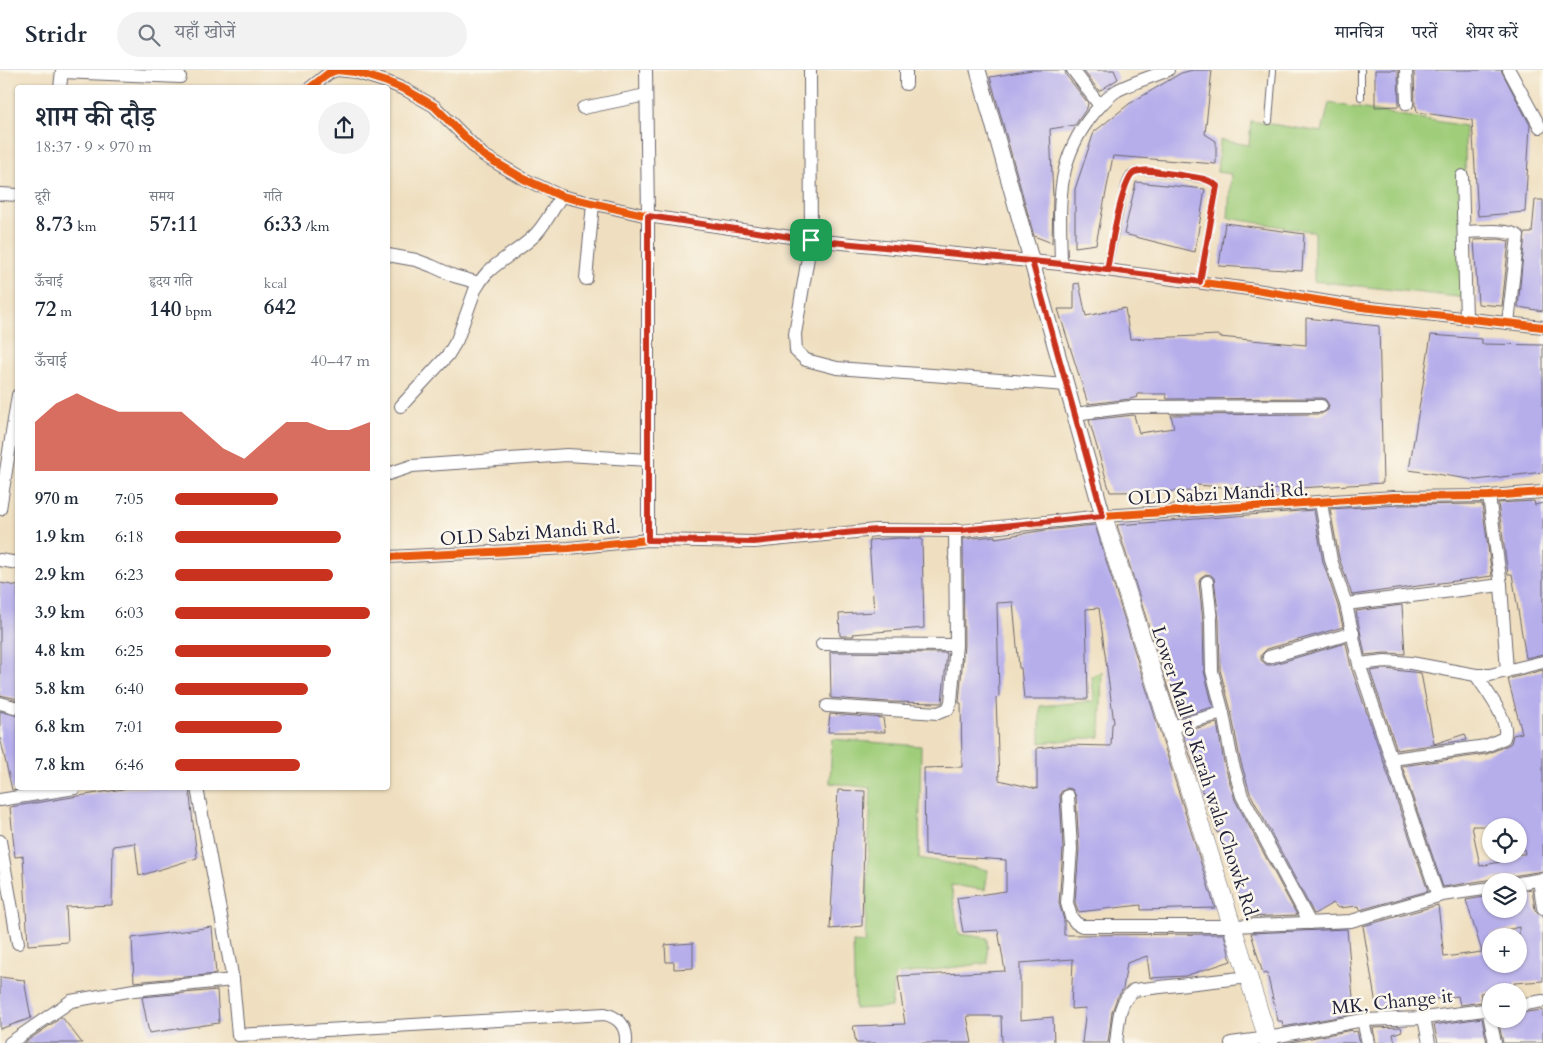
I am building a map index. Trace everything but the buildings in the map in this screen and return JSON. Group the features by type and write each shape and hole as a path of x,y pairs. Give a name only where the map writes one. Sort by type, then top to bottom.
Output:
{"main road":[{"name":"Lower Mall to Karah wala Chowk Rd.","path":"1103,516 1269,1040"}],"street":[{"path":"314,85 329,73 337,70 355,72 388,82 434,106 484,154 524,179 561,196 648,216 811,240 1061,264 1200,282 1353,306 1543,327"},
{"path":"646,70 648,540"},
{"path":"810,70 811,240 795,334 796,351 806,360 837,368 1066,385"},
{"path":"906,70 906,84"},
{"path":"978,70 1103,516"},
{"path":"1073,70 1100,106"},
{"path":"1061,264 1060,199 1064,169 1072,146 1085,124 1117,90 1168,70"},
{"path":"1406,70 1407,104"},
{"path":"1508,70 1540,128"},
{"path":"60,85 62,71 180,78"},
{"path":"583,108 646,95"},
{"path":"1462,176 1466,318"},
{"path":"0,194 15,195"},
{"path":"402,406 448,355 457,340 474,290 489,271 534,236 561,196"},
{"path":"586,279 593,204"},
{"path":"1464,232 1506,232 1514,233 1518,236 1508,323"},
{"path":"390,255 416,260 479,284"},
{"path":"1074,414 1130,407 1321,406"},
{"path":"0,509 15,419"},
{"path":"390,473 412,466 567,455 648,460"},
{"name":"OLD Sabzi Mandi Rd.","path":"390,557 569,548 648,540 754,542 876,530 955,530 1103,516 1394,497 1489,496 1543,492"},
{"path":"1489,496 1501,585 1507,671"},
{"path":"1321,503 1331,560 1346,604 1359,664 1393,759 1438,896"},
{"path":"827,706 938,713 948,709 951,702 956,645 955,530"},
{"path":"0,560 15,562"},
{"path":"1207,582 1211,621 1212,671 1223,713 1232,761 1242,796 1310,923"},
{"path":"1346,604 1501,585"},
{"path":"1269,656 1352,633"},
{"path":"822,644 956,645"},
{"path":"1359,664 1385,661 1411,663 1476,675 1490,675 1543,662"},
{"path":"1393,759 1486,746 1504,738 1506,732 1504,720 1476,675"},
{"path":"0,703 15,707"},
{"path":"1170,727 1223,713"},
{"path":"0,800 62,790"},
{"path":"197,790 233,980 239,1039 605,1014 615,1016 624,1026 626,1043"},
{"path":"1068,796 1071,849 1067,903 1071,917 1082,926 1232,926 1352,921 1438,896 1482,889"},
{"path":"0,841 18,943"},
{"path":"1527,882 1541,879 1543,908"},
{"path":"1116,1043 1120,1012 1125,997 1134,990 1249,977"},
{"path":"10,1043 70,1001 134,990 233,980"},
{"path":"1527,1004 1543,1001"},
{"name":"MK, Change it","path":"1231,1043 1269,1040 1363,1020 1424,1018 1482,1010"},
{"path":"1424,1018 1429,1043"},
{"path":"1363,1020 1368,1043"},
{"path":"1493,1028 1495,1043"}],"lane":[{"path":"1269,121 1273,70"},
{"path":"1361,70 1361,97"},
{"path":"1107,270 1125,184 1130,174 1136,171 1155,172 1208,180 1217,186 1200,282"}],"green space":[{"path":"1329,103 1465,126 1466,298 1314,281 1314,232 1228,218 1231,174 1217,172 1220,140 1249,145 1251,121 1322,132"},
{"path":"1102,672 1100,737 1040,743 1040,706 1094,701 1092,676"},
{"path":"832,739 921,746 919,858 988,870 985,890 951,885 959,934 987,938 988,963 895,975 891,1007 855,1009 853,942 865,943 871,788 830,783"}],"cycle path":[{"path":"314,85 329,73 337,70 355,72 387,82 406,90 434,106 483,155 524,179 561,196 648,216 811,240 1061,264 1256,290 1353,306 1543,327"},
{"path":"390,557 569,548 648,540 754,542 876,530 962,531 1103,516 1394,497 1489,496 1543,492"}],"route":[{"path":"811,240 648,216 648,540 754,542 876,530 962,530 1103,516 1032,261 1200,282 1217,186 1208,180 1155,172 1136,171 1130,174 1125,184 1118,211 1107,270 1032,261 811,240"}]}
